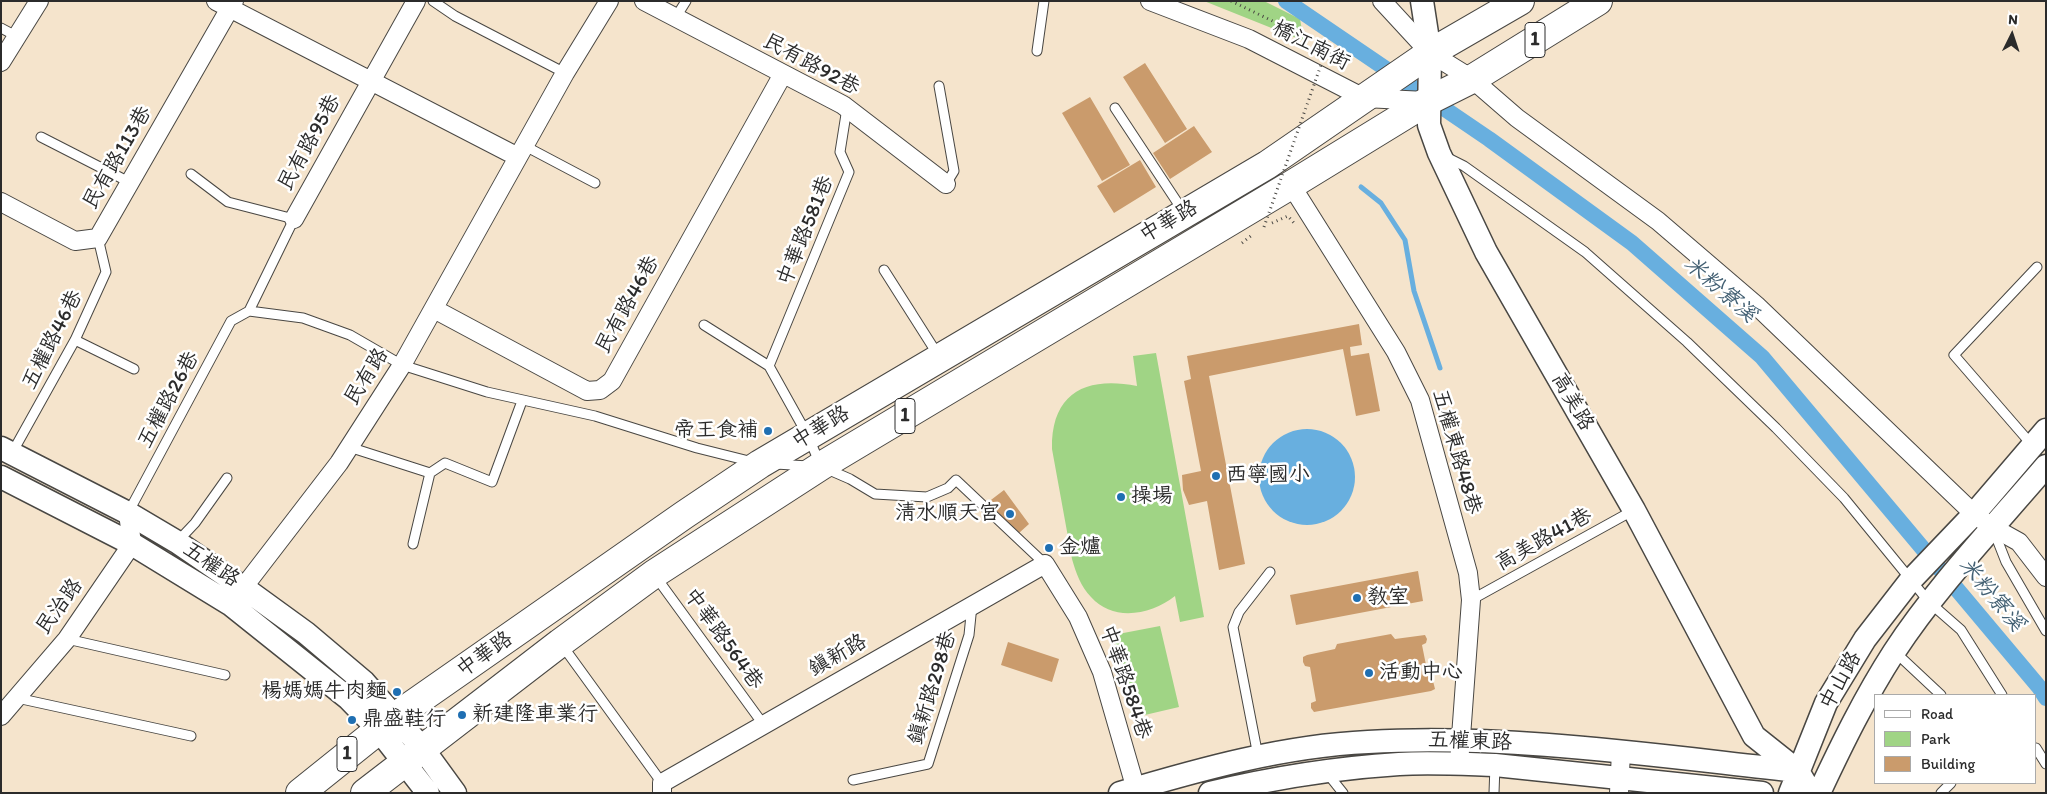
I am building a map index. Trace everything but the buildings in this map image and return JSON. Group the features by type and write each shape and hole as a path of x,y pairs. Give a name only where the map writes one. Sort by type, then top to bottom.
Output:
{"main road":[{"name":"1","path":"1364,98 1520,1"},
{"name":"1","path":"1429,113 1472,80 1598,1"},
{"name":"中華路","path":"300,793 387,723 760,464 1267,165 1364,98"},
{"name":"中華路","path":"365,793 560,643 654,574 821,466 1291,185 1429,113"}],"street":[{"path":"1,62 9,32 39,1"},
{"name":"民有路95巷","path":"294,219 416,1"},
{"name":"民有路","path":"237,596 349,447 402,365 565,73 608,1"},
{"name":"民有路92巷","path":"644,1 847,107 946,184"},
{"name":"橋江南街","path":"1150,1 1248,39 1364,98 1429,113"},
{"path":"1382,1 1429,56 1472,80 1517,118 1658,221 1756,304 1983,521 2019,542 2046,577"},
{"name":"高美路","path":"1422,1 1429,56 1429,113 1439,154 1486,252 1634,510 1754,736 1798,771"},
{"path":"227,4 372,80 521,152"},
{"name":"民有路113巷","path":"1,202 76,240 98,238 131,183 227,4"},
{"name":"民有路46巷","path":"434,309 588,392 600,390 612,381 783,74"},
{"name":"五權東路48巷","path":"1291,185 1396,352 1420,400 1468,573 1471,600 1459,764"},
{"path":"1983,521 2039,437"},
{"name":"五權路","path":"7,451 128,513 176,542 237,596"},
{"path":"1983,521 2044,472"},
{"name":"五權路","path":"1,477 237,596 306,633 364,682 387,723"},
{"path":"128,513 132,544"},
{"name":"中山路","path":"1790,793 1826,703 1865,639 1910,581 1983,521"},
{"name":"中山路","path":"1819,793 1860,707 1894,651 1983,521"},
{"name":"民治路","path":"1,716 67,639 132,544"},
{"name":"鎮新路","path":"662,788 763,724 1045,564"},
{"name":"中華路584巷","path":"1045,564 1078,617 1102,672 1131,791"},
{"path":"387,723 414,756 455,793"},
{"name":"五權東路","path":"1131,791 1258,756 1367,742 1460,739 1621,752 1798,771"},
{"path":"1620,785 1621,752"},
{"path":"414,756 428,793"},
{"name":"五權東路","path":"1214,792 1325,771 1400,764 1459,764 1495,765 1620,785 1762,793"},
{"path":"1798,771 1811,793"}],"lane":[{"path":"433,1 455,16 565,73"},
{"path":"676,17 686,1"},
{"path":"1037,51 1044,1"},
{"path":"939,86 954,171 946,184"},
{"name":"中華路581巷","path":"769,366 849,172 840,152 847,107"},
{"path":"1115,108 1184,213"},
{"path":"40,137 131,183"},
{"path":"521,152 595,183"},
{"path":"1439,154 1464,166 1584,252 1687,342 1776,428 1844,498 1910,581 1929,602 1961,630 2001,694"},
{"path":"191,174 228,202 294,219"},
{"name":"民有路95巷","path":"249,311 294,219"},
{"name":"五權路46巷","path":"7,451 75,340 106,272 98,238"},
{"path":"2037,267 1954,355 2039,437"},
{"path":"884,270 939,358"},
{"path":"249,311 303,318 350,335 402,365 486,392 595,416 697,448 760,464"},
{"name":"五權路26巷","path":"128,513 232,320 249,311"},
{"path":"704,325 769,366 808,436 821,466"},
{"path":"75,340 134,369"},
{"path":"413,544 430,473 445,463 492,482 522,401"},
{"path":"349,447 430,473"},
{"name":"中華路584巷","path":"760,464 821,466 850,479 875,494 927,497 948,488 956,480 1045,564"},
{"path":"176,542 195,523 227,478"},
{"name":"高美路41巷","path":"1471,600 1634,510"},
{"path":"1983,521 2046,630"},
{"path":"1258,756 1233,627 1239,612 1270,572"},
{"name":"中華路564巷","path":"654,574 763,724"},
{"name":"鎮新路298巷","path":"853,780 928,764 969,635 972,605"},
{"path":"67,639 225,675"},
{"path":"560,643 662,788"},
{"path":"1894,651 1940,694"},
{"path":"17,698 192,736"},
{"path":"2037,750 2046,764"},
{"path":"1494,793 1495,765"},
{"path":"1325,771 1343,793"},
{"path":"1941,793 1950,784"}],"path":[{"path":"1231,1 1282,26 1278,55"},
{"path":"1298,228 1288,216 1264,227 1322,62 1311,54 1318,45 1336,56"}],"green space":[{"path":"1204,1 1264,1 1300,19 1304,41"},
{"path":"1156,353 1204,617 1180,622 1175,596 1155,608 1132,613 1121,613 1100,605 1084,589 1072,559 1052,449 1053,430 1065,401 1075,392 1102,384 1119,383 1137,386 1133,356"},
{"path":"1160,626 1179,707 1132,718 1113,635"}],"water":[{"path":"1307,429 1326,432 1341,443 1352,458 1355,477 1352,496 1341,511 1326,522 1307,525 1288,522 1273,511 1262,496 1259,477 1262,458 1273,443 1288,432"}],"waterway":[{"name":"米粉寮溪","path":"1286,1 1489,139 1632,243 1762,357 2039,687 2046,698"},
{"path":"1361,187 1381,203 1405,240 1414,291 1440,368"}],"place":[{"name":"帝王食補","path":"768,431"},
{"name":"西寧國小","path":"1216,476"},
{"name":"操場","path":"1121,497"},
{"name":"清水順天宮","path":"1010,514"},
{"name":"金爐","path":"1049,548"},
{"name":"教室","path":"1357,598"},
{"name":"活動中心","path":"1369,673"},
{"name":"楊媽媽牛肉麵","path":"397,692"},
{"name":"新建隆車業行","path":"462,715"},
{"name":"鼎盛鞋行","path":"352,720"}]}
